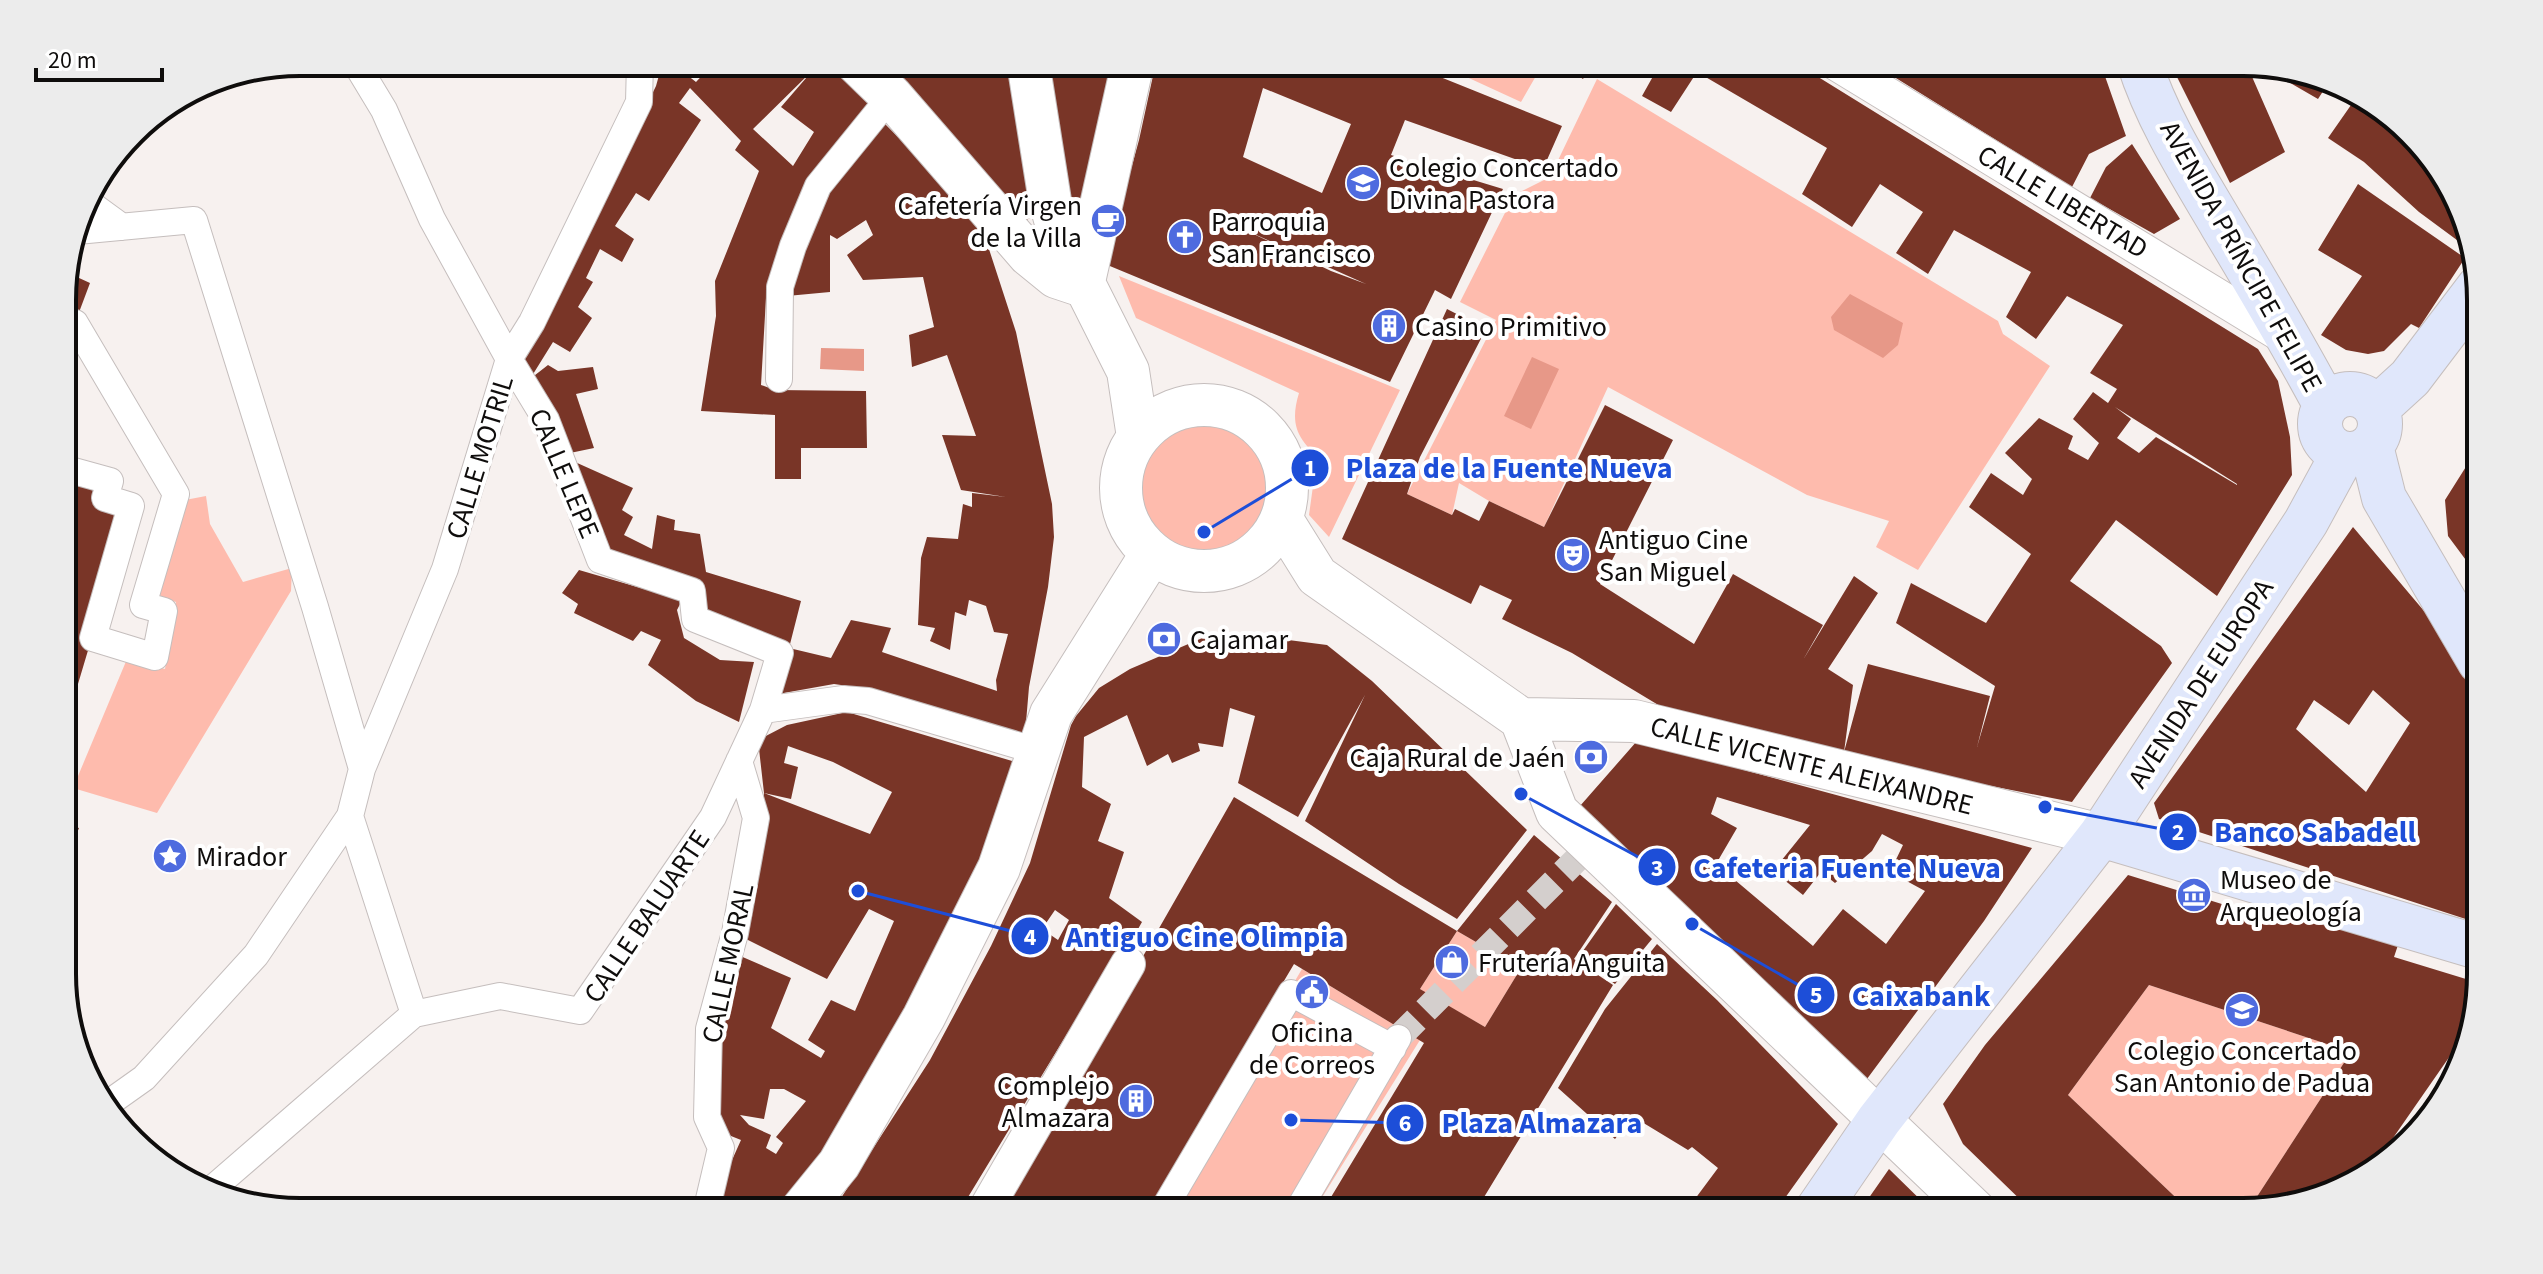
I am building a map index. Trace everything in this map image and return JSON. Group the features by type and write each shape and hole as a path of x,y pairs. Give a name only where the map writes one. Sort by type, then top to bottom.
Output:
{"main road":[{"name":"AVENIDA PRÍNCIPE FELIPE","path":"2145,76 2193,176 2326,406 2333,399 2352,393 2370,401 2363,436"},
{"name":"AVENIDA DE EUROPA","path":"1826,1198 1879,1120 2101,835 2363,436 2467,303"},
{"path":"2363,436 2384,498 2467,640"},
{"path":"2101,835 2467,944"}],"street":[{"name":"CALLE LEPE","path":"363,76 384,110 432,219 546,420 600,560 692,591 695,619 780,653 763,710"},
{"name":"CALLE MOTRIL","path":"350,816 362,769 445,569 509,359 532,322 639,102 640,76"},
{"path":"870,76 1029,255 1056,277 1083,286"},
{"path":"1030,76 1050,201 1059,234 1128,371 1138,437"},
{"path":"1083,286 1130,76"},
{"name":"CALLE LIBERTAD","path":"1857,76 2291,341"},
{"path":"779,379 780,287 793,246 818,186 891,96"},
{"path":"96,208 122,227"},
{"path":"88,230 194,220 315,607 362,769"},
{"path":"76,325 176,494 143,605 164,611 155,657 93,638 131,506 105,498 110,481 76,472"},
{"path":"1128,371 1180,409"},
{"path":"1206,405 1232,410 1256,423 1274,442 1285,467 1288,494 1282,520 1269,542 1248,559 1225,569 1199,572 1174,566 1152,553 1135,535 1124,511 1121,485 1125,460 1138,437 1157,420 1180,409 1206,405"},
{"path":"1282,520 1317,576"},
{"path":"811,1198 839,1164 924,1017 999,868 1046,733 1152,553"},
{"path":"1248,559 1317,576 1521,719 1557,812 1673,919 1961,1198"},
{"path":"763,710 843,699 868,701 1046,733"},
{"name":"CALLE BALUARTE","path":"219,1183 414,1014 500,996 580,1011 713,817 763,710"},
{"name":"CALLE VICENTE ALEIXANDRE","path":"1521,719 1634,721 2101,835"},
{"name":"CALLE MORAL","path":"709,1198 721,1148 707,1117 709,1029 735,933 756,818 739,761"},
{"path":"350,816 414,1014"},
{"path":"115,1099 144,1078 256,955 350,816"},
{"path":"992,1198 1128,964"},
{"path":"1170,1198 1291,993 1396,1043 1305,1198"}],"shaded area":[{"path":"1464,76 1536,76 1521,102"},
{"path":"1597,79 1998,321 2003,334 2050,366 1918,570 1876,547 1889,521 1807,495 1608,387 1544,527 1459,483 1452,515 1407,494 1496,320 1460,302 1514,195 1550,177"},
{"path":"1119,276 1400,390 1329,537 1309,515 1313,486 1324,462 1298,432 1295,415 1299,393 1136,318"},
{"path":"1850,294 1903,323 1898,345 1883,358 1834,330 1831,317"},
{"path":"821,348 864,349 864,371 820,369"},
{"path":"1532,357 1559,369 1531,429 1504,416"},
{"path":"1206,424 1230,429 1251,443 1265,464 1270,488 1265,512 1251,533 1230,547 1206,552 1182,547 1161,533 1147,512 1142,488 1147,464 1161,443 1182,429"},
{"path":"206,496 210,524 243,582 292,568 291,591 157,813 76,789 76,781 127,659 165,669 176,602 156,596 185,500"},
{"path":"1457,931 1521,968 1485,1027 1443,1003 1322,1198 1166,1198 1302,969 1401,1029 1426,993 1420,989"},
{"path":"2149,985 2351,1052 2256,1198 2176,1198 2068,1095"}],"building":[{"path":"659,76 688,76 696,82 702,76 807,76 753,129 793,166 814,132 781,107 808,76 844,76 869,102 833,148 787,231 773,265 766,298 761,385 775,390 866,391 867,448 801,448 801,479 775,479 775,415 701,411 716,316 715,281 759,171 735,150 741,141 690,88 679,103 701,120 649,201 636,193 615,226 634,239 622,262 600,249 586,278 593,282 578,307 592,318 570,352 553,342 530,379 524,356"},
{"path":"889,76 1013,76 1038,215 1021,222"},
{"path":"1041,76 1115,76 1084,200 1061,195"},
{"name":"Colegio Concertado Divina Pastora","path":"1153,76 1438,76 1562,126 1543,169 1405,120 1391,155 1503,189 1451,299 1435,290 1390,382 1105,264","holes":["1263,88 1351,124 1322,193 1243,157","1243,229 1366,284 1331,271"]},
{"path":"1653,76 1694,76 1671,112 1642,96"},
{"path":"1704,76 1817,76 2258,349 2278,381 2290,437 2292,475 2217,596 2116,520 2070,581 2161,646 2172,663 2072,802 1844,752 1868,664 1990,696 1977,747 1995,686 1896,623 1911,583 1986,623 2031,554 1969,507 1991,473 2023,495 2032,479 2005,453 2039,418 2073,436 2068,449 2088,460 2099,443 2073,419 2093,392 2108,403 2117,389 2090,373 2123,325 2067,296 2036,339 2006,317 2031,272 1954,230 1928,274 1896,253 1923,212 1880,184 1852,227 1802,194 1827,148","holes":["2115,407 2237,485 2156,437 2139,453 2117,438 2131,419"]},
{"path":"1893,76 2105,76 2126,136 2089,154 2072,187"},
{"path":"2176,76 2252,76 2285,152 2230,183"},
{"path":"2285,80 2315,88 2323,91 2318,99"},
{"path":"2351,105 2391,132 2411,152 2437,188 2459,241 2419,212 2364,162 2328,138"},
{"path":"879,118 969,215 987,243 1016,332 1052,504 1054,537 1029,687 1025,734 869,689 834,684 778,694 789,648 831,658 851,620 891,628 882,652 997,691 996,680 1008,634 994,632 986,606 969,600 966,616 955,612 950,650 930,641 935,628 918,625 921,558 927,537 958,539 963,504 972,507 972,493 1006,497 961,490 942,435 976,436 947,355 912,367 909,335 934,327 923,277 863,280 847,255 873,235 866,220 837,239 830,235 830,292 787,296 826,191"},
{"path":"2132,144 2180,219 2154,234 2090,198 2106,167"},
{"path":"2358,184 2462,256 2463,261 2419,328 2411,324 2384,351 2368,354 2346,350 2321,335 2362,276 2318,250"},
{"path":"77,277 90,283 76,320"},
{"path":"1447,309 1486,329 1420,457 1407,494 1452,515 1455,509 1479,521 1489,501 1544,527 1605,405 1673,440 1600,584 1694,644 1733,574 1823,625 1803,660 1854,576 1878,593 1828,669 1853,685 1844,752 1660,706 1572,653 1502,619 1512,600 1480,585 1471,604 1342,539"},
{"path":"548,365 558,371 593,367 598,389 576,394 594,448 570,453 530,379"},
{"path":"575,462 633,488 622,510 633,517 624,535 652,549 657,515 675,520 674,530 700,534 706,572 801,601 789,648 702,613 607,554"},
{"path":"2467,465 2467,562 2448,536 2445,500"},
{"path":"76,475 131,506 76,691"},
{"path":"2353,527 2457,650 2467,669 2467,919 2159,819 2154,803","holes":["2373,690 2410,723 2366,792 2296,729 2314,700 2349,725"]},
{"path":"579,570 682,600 677,610 684,638 720,660 754,662 739,722 696,701 648,665 661,640 641,631 633,641 574,613 578,604 562,593"},
{"path":"1207,636 1273,638 1327,645 1372,681 1527,830 1457,919 1305,821 1365,695 1298,817 1238,783 1255,716 1230,708 1223,747 1198,743 1200,751 1172,763 1168,754 1147,766 1127,715 1084,737 1082,787 1111,804 1098,841 1124,852 1109,898 1142,922 1121,959 1115,955 967,1198 841,1198 930,1060 991,946 1030,863 1071,725 1099,688 1130,669","holes":["1055,910 1069,920 1058,940 1042,929"]},
{"path":"847,712 1019,763 974,873 938,942 897,1036 867,1091 791,1198 720,1198 741,1140 721,1132 718,1115 721,999 738,955 791,978 771,1028 821,1058 825,1051 808,1040 831,1000 855,1011 894,921 869,909 827,979 746,939 764,793 758,740 787,725","holes":["788,746 833,762 892,792 870,834 764,793 791,799 798,767 784,763","770,1089 784,1089 806,1101 776,1137 783,1143 776,1154 766,1148 771,1135 749,1125 740,1115 764,1119"]},
{"path":"1637,741 2032,848 1984,921 1864,1083 1758,974 1580,806","holes":["1717,797 1810,825 1773,871 1803,895 1821,872 1835,883 1872,851 1882,834 1903,845 1890,872 1925,891 1886,944 1843,909 1813,946 1716,864 1737,828 1711,814"]},
{"path":"1234,797 1457,931 1534,835 1612,902 1574,959 1613,985 1484,1198 1330,1198 1424,1043 1294,964 1155,1198 1005,1198","holes":["1457,931 1521,968 1485,1027 1420,989"]},
{"name":"Colegio Concertado San Antonio de Padua","path":"2128,875 2280,922 2284,909 2398,945 2394,957 2467,979 2463,1017 2452,1053 2389,1143 2342,1175 2286,1194 2257,1198 2351,1052 2149,985 2068,1095 2176,1198 2019,1198 1963,1144 1943,1104 1985,1045"},
{"path":"1616,904 1652,939 1615,984 1578,958"},
{"path":"1657,944 1717,1000 1838,1124 1785,1198 1696,1198 1718,1168 1692,1147 1688,1150 1632,1116 1615,1139 1558,1088 1605,1009"},
{"path":"1889,1169 1919,1198 1869,1198"}],"tunnel":[{"path":"1398,1038 1592,844"}],"place":[{"name":"Colegio Concertado Divina Pastora","path":"1363,183"},
{"name":"Cafetería Virgen de la Villa","path":"1108,221"},
{"name":"Parroquia San Francisco","path":"1185,237"},
{"name":"Casino Primitivo","path":"1389,326"},
{"name":"Plaza de la Fuente Nueva","path":"1204,532"},
{"name":"Antiguo Cine San Miguel","path":"1573,555"},
{"name":"Cajamar","path":"1164,639"},
{"name":"Caja Rural de Jaén","path":"1591,757"},
{"name":"Cafeteria Fuente Nueva","path":"1521,794"},
{"name":"Banco Sabadell","path":"2045,807"},
{"name":"Mirador","path":"170,856"},
{"name":"Antiguo Cine Olimpia","path":"858,891"},
{"name":"Museo de Arqueología","path":"2194,895"},
{"name":"Caixabank","path":"1692,924"},
{"name":"Frutería Anguita","path":"1452,962"},
{"name":"Oficina de Correos","path":"1312,992"},
{"name":"Colegio Concertado San Antonio de Padua","path":"2242,1010"},
{"name":"Complejo Almazara","path":"1136,1101"},
{"name":"Plaza Almazara","path":"1291,1120"}]}
